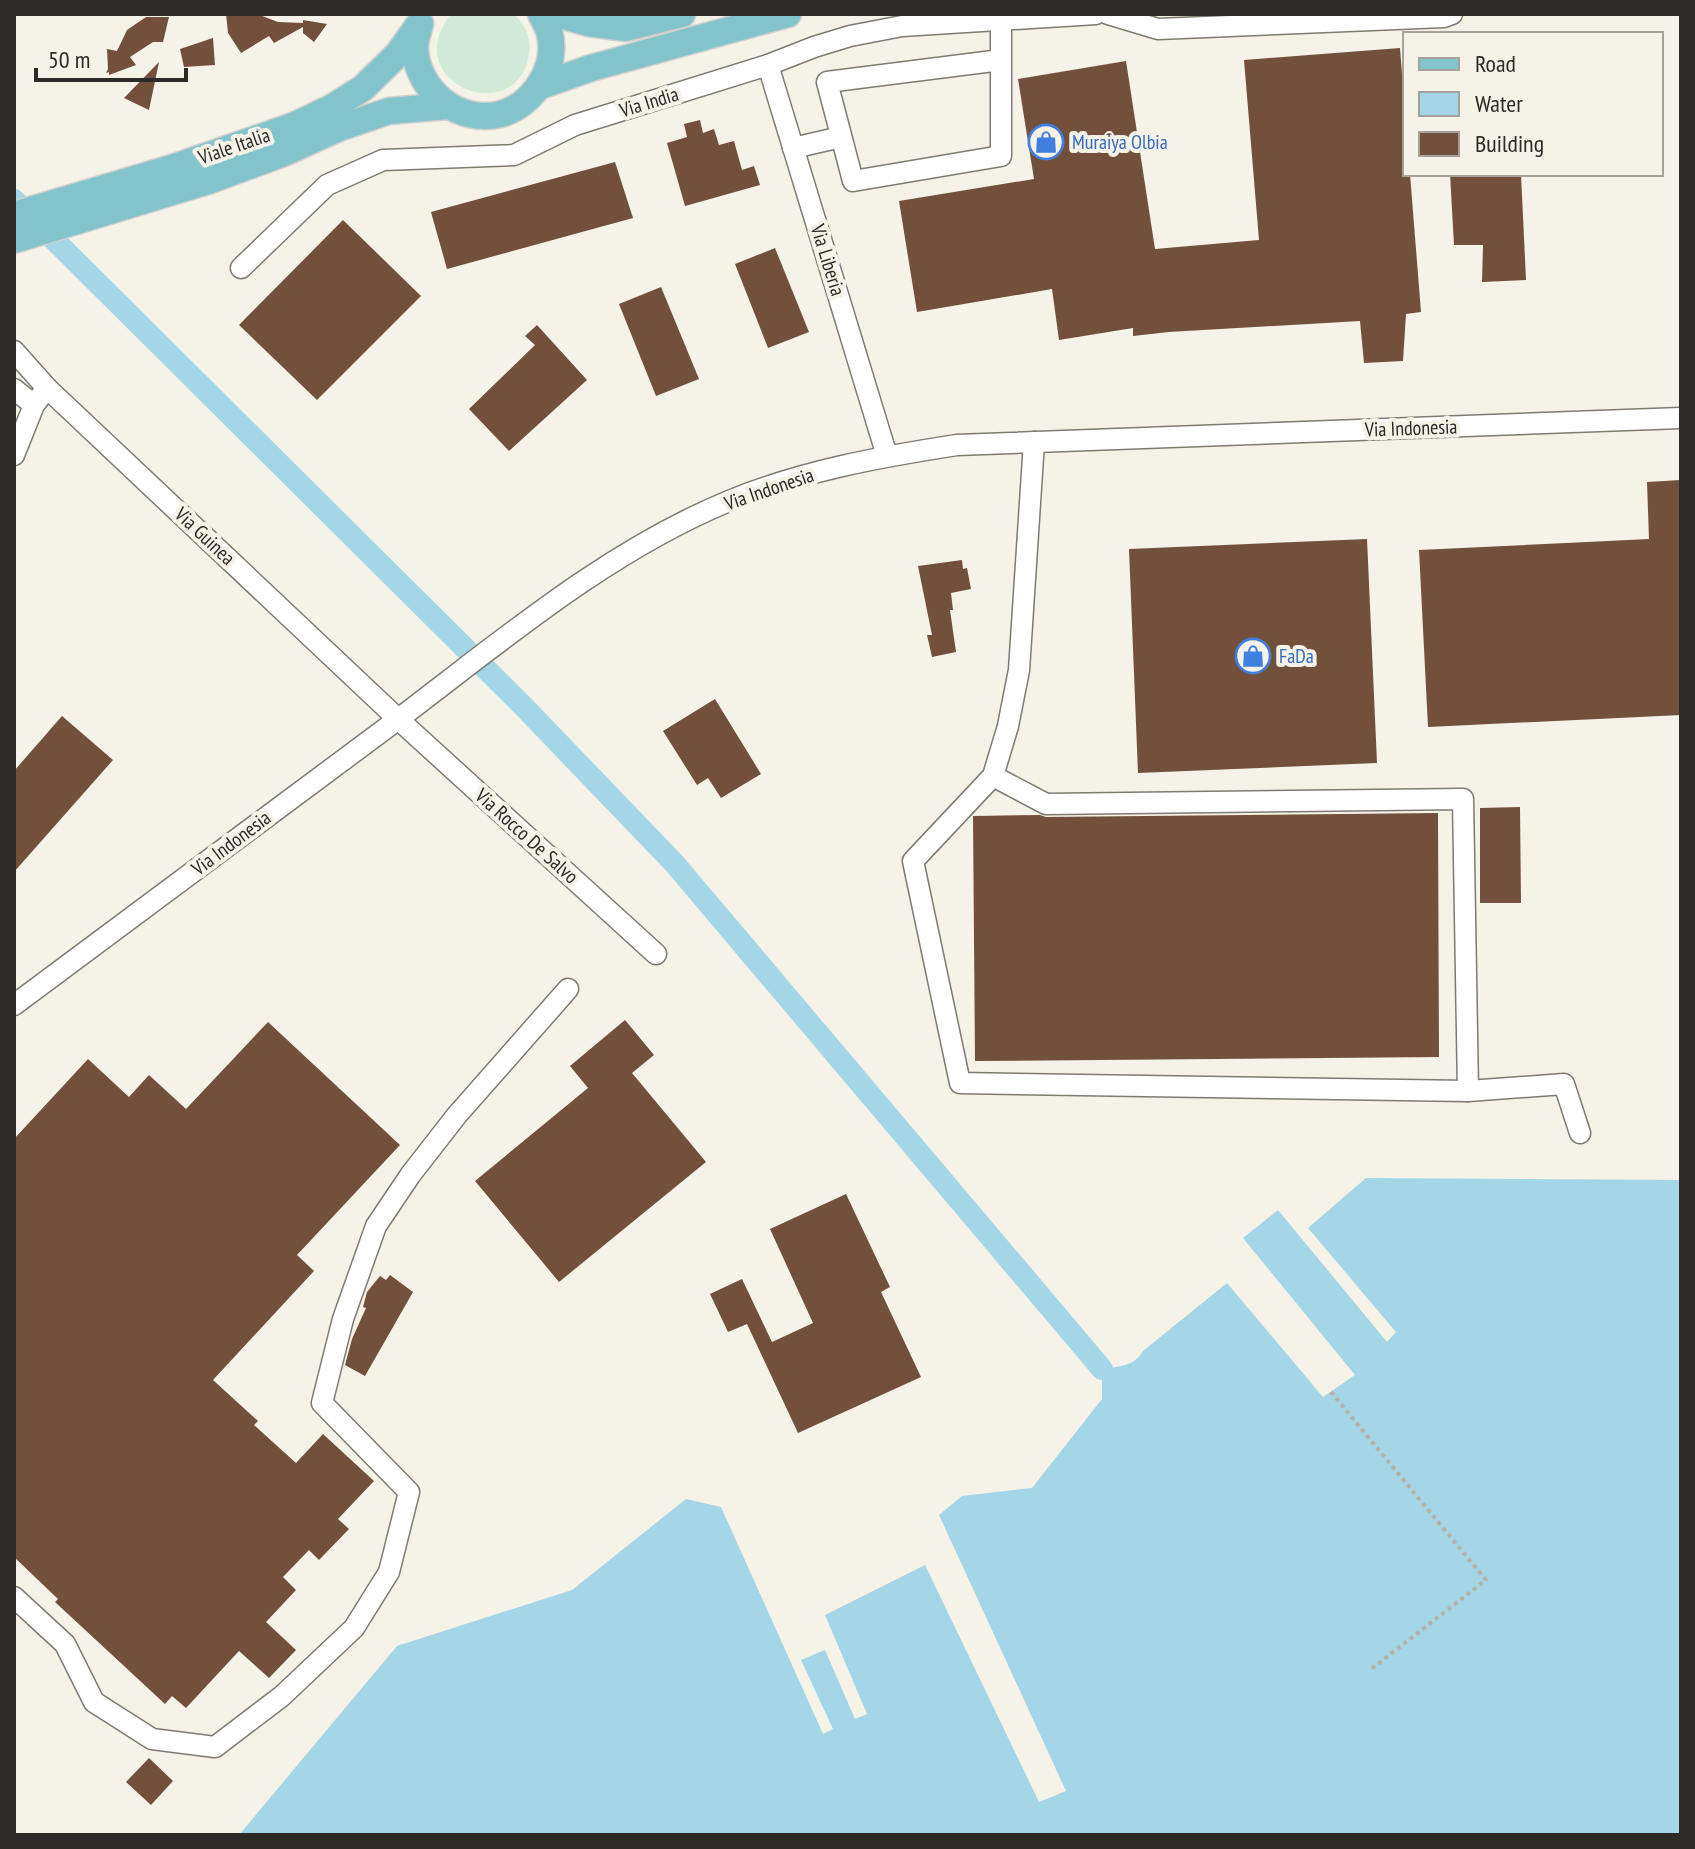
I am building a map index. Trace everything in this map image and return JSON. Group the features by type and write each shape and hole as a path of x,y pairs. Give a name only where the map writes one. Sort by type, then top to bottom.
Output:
{"main road":[{"path":"540,86 550,61 549,33 541,14"},
{"path":"557,14 588,23 626,28 682,14"},
{"path":"540,86 603,65 788,14"},
{"path":"423,18 415,47 420,72 430,90 448,106"},
{"name":"Viale Italia","path":"14,231 172,168 293,126 333,107 380,74 423,18"},
{"name":"Viale Italia","path":"70,211 208,181 389,111 448,106 474,115 501,114 523,103 540,86"}],"street":[{"name":"Via India","path":"241,268 327,185 383,160 514,155 575,125 850,36 902,26 1096,14"},
{"path":"1108,14 1158,29 1444,17 1452,14"},
{"path":"1001,20 1001,60 1001,156 853,181 827,82 1001,60"},
{"name":"Via Liberia","path":"768,65 887,456"},
{"path":"793,148 841,137"},
{"name":"Via Guinea","path":"14,351 47,388 398,719"},
{"path":"14,454 34,405 47,388"},
{"path":"14,389 34,405"},
{"name":"Via Indonesia","path":"14,1005 606,565 729,502 829,469 957,445 1681,418"},
{"path":"1034,442 1019,670 1008,726 993,776 913,861 960,1083 1468,1091 1564,1084 1580,1133"},
{"name":"Via Rocco De Salvo","path":"398,719 656,954"},
{"path":"993,776 1046,804 1463,799 1468,1091"},
{"path":"14,1597 65,1644 94,1702 152,1739 215,1747 282,1696 354,1628 389,1572 409,1492 322,1403 343,1319 376,1226 411,1174 457,1115 568,989"}],"path":[{"path":"1331,1392 1486,1580 1370,1670"}],"green space":[{"path":"451,14 514,14 524,27 529,42 529,53 521,76 505,89 485,93 466,89 449,77 439,60 438,39"}],"water":[{"path":"1366,1178 1681,1180 1681,1835 239,1835 397,1646 572,1590 686,1499 721,1507 823,1734 833,1729 801,1660 825,1650 855,1719 867,1714 825,1615 925,1565 1039,1802 1066,1791 939,1515 962,1496 1032,1488 1102,1399 1102,1369 1126,1365 1135,1360 1227,1283 1323,1397 1355,1375 1243,1238 1278,1210 1387,1342 1396,1332 1308,1228"}],"building":[{"path":"226,14 257,14 278,22 303,23 303,20 327,24 314,42 303,33 303,27 274,43 269,36 241,53 228,33"},
{"path":"146,17 169,17 163,42 153,42 130,57 136,65 109,75 109,72 106,73 107,49 117,51 127,30"},
{"path":"213,38 215,65 184,67 180,49"},
{"path":"1400,48 1403,176 1410,176 1421,312 1406,314 1403,361 1364,363 1360,321 1133,336 1133,328 1059,340 1052,289 917,312 899,201 1034,179 1018,79 1126,61 1155,249 1259,240 1244,60"},
{"path":"159,62 149,110 124,98"},
{"path":"700,120 703,133 714,129 719,145 734,141 742,170 754,166 760,185 685,206 667,143 687,137 684,124"},
{"path":"615,162 633,218 447,269 431,212"},
{"path":"1450,176 1521,176 1526,280 1482,282 1483,245 1454,245"},
{"path":"343,220 421,296 317,400 239,325"},
{"path":"775,248 809,332 768,348 735,264"},
{"path":"661,287 699,379 656,396 619,304"},
{"path":"537,325 587,380 509,451 469,409 535,345 525,336"},
{"path":"1681,480 1681,715 1428,727 1419,550 1649,539 1647,482"},
{"name":"FaDa","path":"1367,539 1377,763 1138,773 1129,549"},
{"path":"962,560 963,569 967,568 971,589 951,593 953,610 950,610 956,652 932,657 927,635 932,635 918,566"},
{"path":"715,699 761,774 721,798 708,778 697,785 663,731"},
{"path":"62,716 113,760 14,872 14,771"},
{"path":"1520,807 1521,903 1480,903 1480,808"},
{"path":"1438,813 1439,1057 975,1061 973,816"},
{"path":"625,1020 654,1055 632,1073 706,1162 559,1282 475,1181 588,1088 570,1066"},
{"path":"268,1022 400,1145 297,1255 314,1271 213,1380 258,1421 254,1425 296,1463 323,1434 374,1481 338,1519 349,1529 319,1560 309,1550 283,1577 296,1590 266,1622 296,1650 269,1678 239,1651 186,1708 172,1696 165,1704 55,1602 58,1599 14,1557 14,1139 88,1059 129,1097 149,1075 186,1109"},
{"path":"846,1194 890,1287 881,1292 921,1377 798,1433 747,1324 728,1332 710,1294 742,1279 772,1342 813,1323 770,1229"},
{"path":"390,1275 413,1292 365,1376 345,1365 352,1339 366,1308 363,1307 367,1292 380,1276 386,1280"},
{"path":"149,1758 173,1781 151,1805 126,1782"}],"waterway":[{"path":"14,200 526,709 674,863 1102,1369"}],"place":[{"name":"Muraiya Olbia","path":"1046,142"},
{"name":"FaDa","path":"1253,656"}]}
